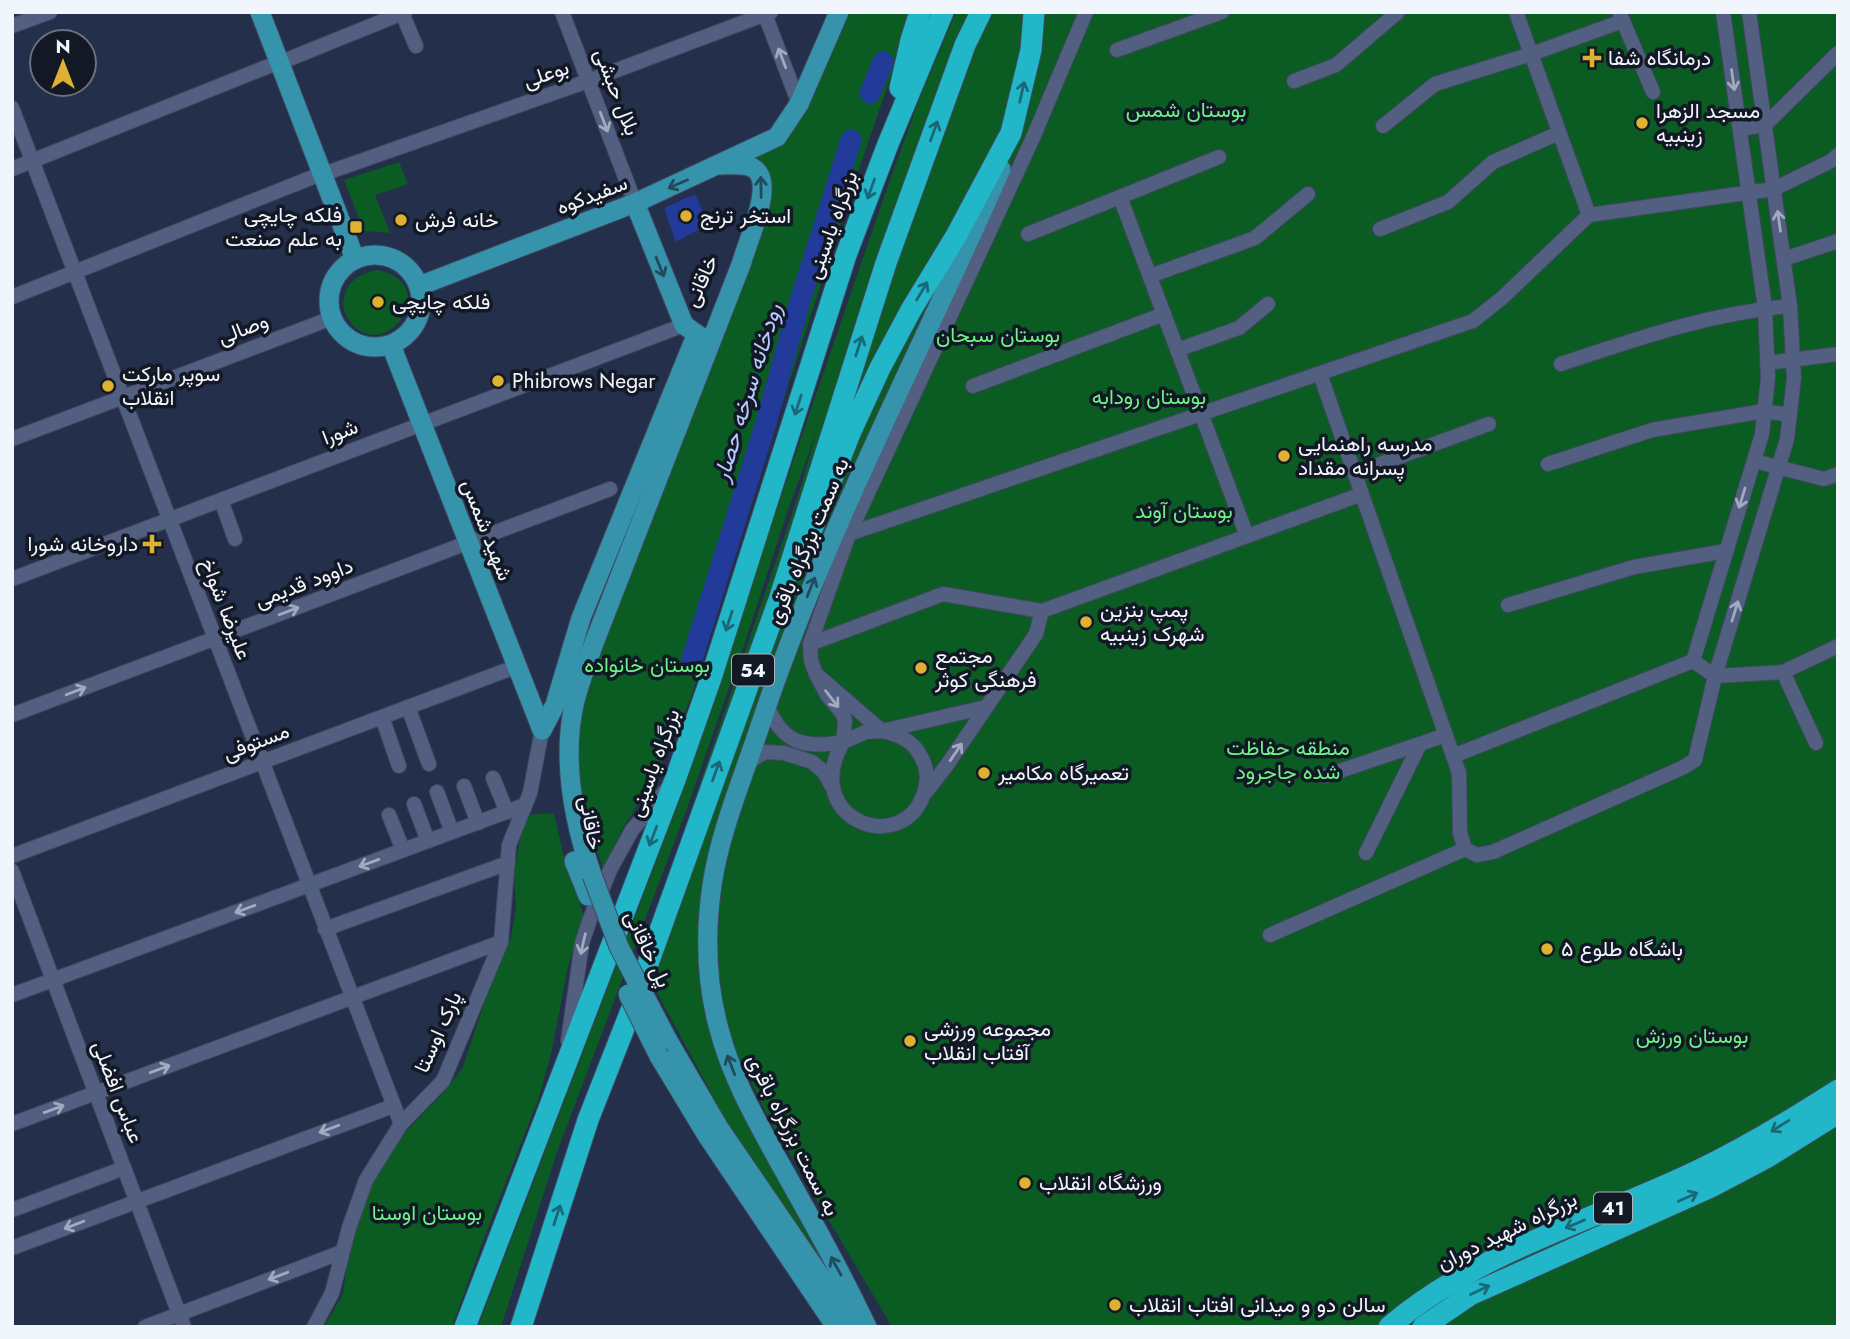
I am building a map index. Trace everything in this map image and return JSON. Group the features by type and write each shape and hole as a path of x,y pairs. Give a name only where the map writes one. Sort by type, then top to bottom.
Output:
{"highway":[{"path":"888,144 911,40 920,12"},
{"name":"بزرگراه یاسینی","path":"465,1327 675,780 711,678 846,255 888,144 943,12"},
{"name":"54","path":"521,1327 588,1120 632,1008 780,597 886,262 965,45 981,12"},
{"path":"780,597 824,502 851,431 880,368 1011,132 1031,50 1034,12"},
{"name":"بزرگراه شهید دوران","path":"1389,1327 1460,1278 1514,1251 1698,1171 1758,1140 1838,1090"},
{"name":"بزرگراه شهید دوران","path":"1423,1327 1470,1295 1711,1187 1766,1158 1838,1113"},
{"path":"535,1327 547,1289 546,1250"}],"main road":[{"path":"260,12 284,60 359,257"},
{"path":"271,12 284,60"},
{"path":"799,104 839,12"},
{"name":"سفیدکوه","path":"419,286 635,203 720,165 735,155 778,138 799,104"},
{"name":"به سمت بزرگراه باقری","path":"867,1327 845,1281 752,1114 733,1072 719,1029 709,972 708,917 716,860 767,704 812,583 1007,156 1011,132"},
{"path":"720,165 750,166 762,177 764,187 760,207 747,242"},
{"name":"بلال حبشی","path":"635,203 684,325"},
{"name":"خاقانی","path":"588,896 570,849 564,817 562,743 567,704 578,663 701,337 733,260 747,242"},
{"name":"خاقانی","path":"592,875 584,853 573,799 570,743 574,705 589,655 742,262 747,242"},
{"path":"359,257 388,257 401,263 412,273 419,286 422,300 417,321 404,338 391,345 377,348 363,346 339,331 332,318 329,304 331,289 337,276 359,257"},
{"path":"542,730 555,705 581,618 693,343 701,337 684,325"},
{"name":"شهید شمس","path":"391,345 515,667 542,730"},
{"name":"پل خاقانی","path":"592,875 619,947 664,1047"},
{"name":"پل خاقانی","path":"588,896 625,987 664,1047"},
{"path":"664,1047 708,1137 836,1327"},
{"path":"664,1047 855,1327"}],"street":[{"path":"12,26 50,12"},
{"name":"بلال حبشی","path":"562,12 635,203"},
{"path":"833,788 831,778 843,742 845,721 843,713 827,695 816,674 811,661 810,644 849,534 1032,140 1086,12"},
{"path":"1117,50 1222,12"},
{"path":"1294,81 1336,65 1398,12"},
{"path":"1516,12 1589,215"},
{"path":"1692,661 1762,434 1768,378 1765,308 1723,12"},
{"path":"1320,373 1459,773 1460,833 1465,849 1477,855 1493,852 1695,760 1715,676 1787,439 1794,379 1790,306 1749,12"},
{"path":"12,169 403,13 416,46"},
{"path":"767,13 799,104"},
{"name":"بوعلی","path":"12,297 328,172 588,81 767,13"},
{"path":"1383,126 1435,84 1531,54 1622,17 1653,92"},
{"path":"1740,128 1765,125 1838,53"},
{"name":"علیرضا شواخ","path":"12,108 401,1124"},
{"path":"1380,229 1448,202 1493,162 1559,134"},
{"path":"849,534 1473,321 1502,298 1589,215 1774,189 1838,155"},
{"path":"1028,234 1219,157"},
{"path":"1150,276 1255,238 1308,194"},
{"path":"1120,197 1247,536"},
{"path":"1784,259 1838,241"},
{"path":"1177,350 1239,328 1268,304"},
{"path":"1562,364 1665,329 1765,308 1790,306"},
{"path":"972,386 1164,314"},
{"name":"وصالی","path":"12,439 332,318"},
{"name":"شورا","path":"12,579 684,325"},
{"path":"1767,363 1838,354"},
{"path":"1548,464 1652,430 1764,411 1790,415"},
{"path":"1355,472 1489,424"},
{"path":"1754,461 1824,479 1838,474"},
{"name":"داوود قدیمی","path":"12,715 610,489"},
{"path":"810,644 943,594 1042,611 1362,494"},
{"path":"221,500 234,539"},
{"path":"1508,605 1634,567 1726,551"},
{"path":"747,763 765,752 785,752 812,762 824,772 841,807 852,818 866,825 898,823 911,814 947,765 1036,634 1042,611"},
{"path":"1692,661 1715,676 1783,672 1838,646"},
{"path":"1453,756 1692,661"},
{"name":"مستوفی","path":"12,856 515,667"},
{"path":"1783,672 1816,743"},
{"path":"816,674 882,731 898,734 911,743 921,755 927,771 923,796"},
{"path":"767,704 776,726 782,733 817,745 843,742 866,732 882,731 986,707"},
{"path":"408,707 429,764"},
{"path":"383,717 399,766"},
{"name":"پارک اوستا","path":"314,1327 332,1293 342,1252 366,1180 401,1124 443,1081 501,942 509,845 536,770 542,730"},
{"path":"1325,776 1446,735"},
{"path":"1366,852 1420,744"},
{"path":"493,778 507,812"},
{"path":"564,1068 582,943 590,919 610,870 632,830 675,780"},
{"path":"464,786 478,823"},
{"path":"437,792 452,832"},
{"path":"414,804 428,841"},
{"path":"12,995 525,805"},
{"path":"389,815 403,850"},
{"path":"1270,935 1465,849"},
{"path":"325,929 508,863"},
{"name":"عباس افضلی","path":"12,871 181,1320"},
{"path":"12,1124 501,942"},
{"path":"12,1248 393,1105"},
{"path":"12,1210 124,1168"},
{"path":"145,1327 181,1320 342,1252"}],"green space":[{"name":"بوستان خانواده","path":"850,12 913,12 762,466 691,698 658,771 622,830 603,868 577,789 576,731 590,676 765,225 772,187 751,159 819,81"},
{"name":"منطقه حفاظت شده جاجرود","path":"956,12 1838,12 1838,1327 892,1327 770,1121 731,1041 712,1028 862,1327 800,1228 729,1126 654,987 635,974 798,496 817,430 685,814 557,1152 501,1327 478,1327 685,786 886,191 919,100"},
{"path":"399,162 408,184 375,195 390,233 364,231 344,180"},
{"path":"377,270 397,278 407,290 407,304 402,318 391,329 377,335 363,332 349,320 343,302 344,294 353,281"},
{"name":"بوستان اوستا","path":"554,813 563,853 584,916 568,967 551,1054 539,1097 452,1327 324,1327 343,1294 348,1258 369,1191 382,1163 396,1142 462,1069 493,977 511,937 516,908 514,874 527,815"}],"shaded area":[{"name":"استخر ترنج","path":"695,194 709,224 676,242 664,208"}],"waterway":[{"name":"رودخانه سرخه حصار","path":"870,93 883,62"},
{"name":"رودخانه سرخه حصار","path":"692,659 851,140"}],"place":[{"name":"درمانگاه شفا","path":"1592,58"},
{"name":"مسجد الزهرا زینبیه","path":"1642,123"},
{"name":"استخر ترنج","path":"686,216"},
{"name":"خانه فرش","path":"401,220"},
{"name":"فلکه چایچی به علم صنعت","path":"356,227"},
{"name":"فلکه چایچی","path":"378,302"},
{"name":"Phibrows Negar","path":"498,381"},
{"name":"سوپر مارکت انقلاب","path":"108,386"},
{"name":"مدرسه راهنمایی پسرانه مقداد","path":"1284,456"},
{"name":"داروخانه شورا","path":"152,544"},
{"name":"پمپ بنزین شهرک زینبیه","path":"1086,622"},
{"name":"مجتمع فرهنگی کوثر","path":"921,668"},
{"name":"تعمیرگاه مکامیر","path":"984,773"},
{"name":"باشگاه طلوع ۵","path":"1547,949"},
{"name":"مجموعه ورزشی آفتاب انقلاب","path":"910,1041"},
{"name":"ورزشگاه انقلاب","path":"1025,1183"},
{"name":"سالن دو و میدانی افتاب انقلاب","path":"1115,1305"}],"park label":[{"name":"بوستان شمس","path":"1186,110"},
{"name":"بوستان سبحان","path":"998,335"},
{"name":"بوستان رودابه","path":"1149,397"},
{"name":"بوستان آوند","path":"1184,511"},
{"name":"بوستان ورزش","path":"1692,1036"}]}
